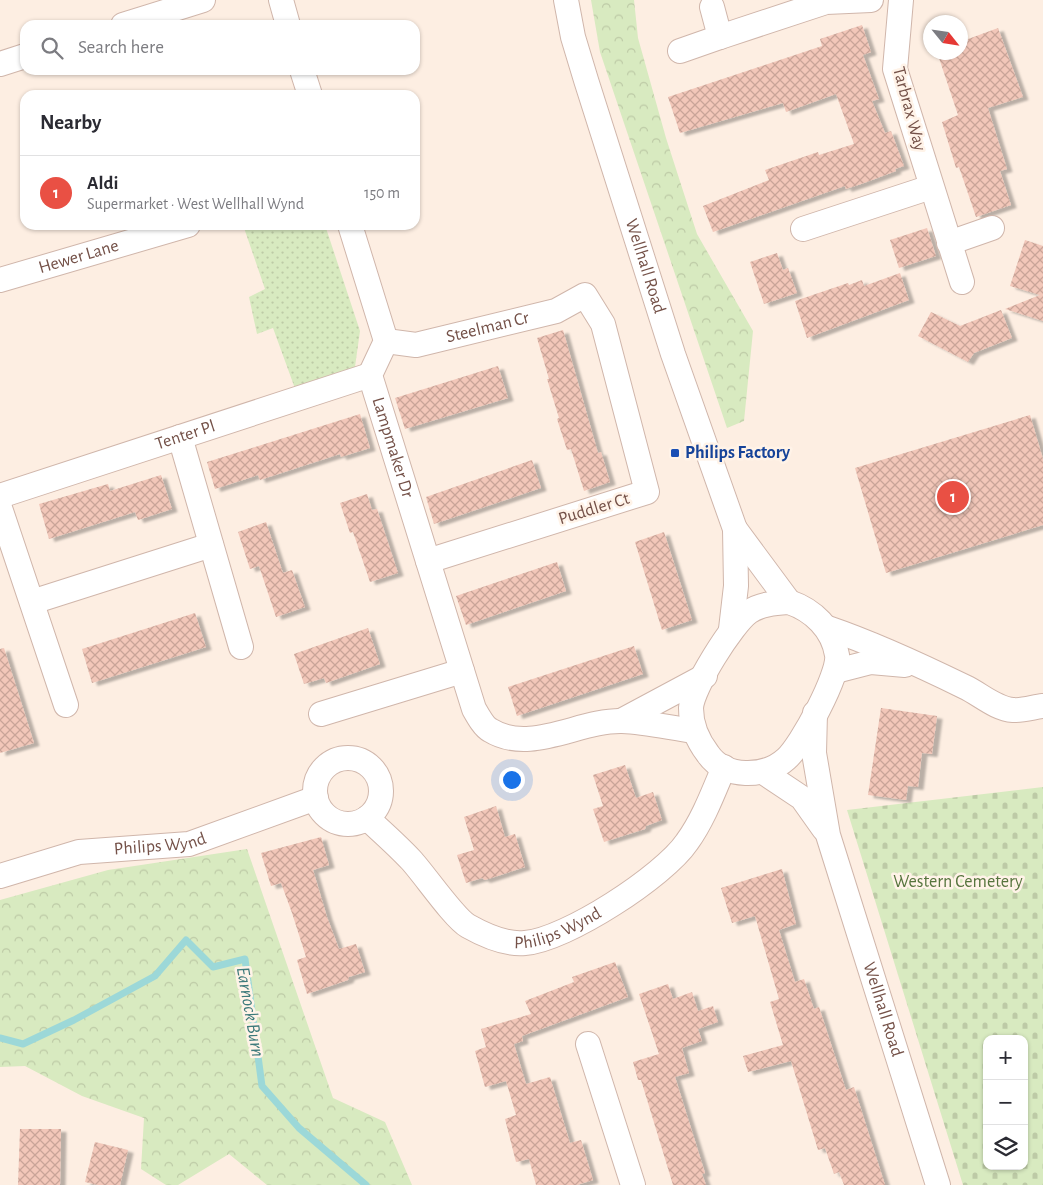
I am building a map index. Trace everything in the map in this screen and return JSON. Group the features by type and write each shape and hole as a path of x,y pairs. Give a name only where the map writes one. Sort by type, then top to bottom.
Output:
{"street":[{"path":"139,20 203,0"},
{"path":"281,0 287,20"},
{"name":"Wellhall Road","path":"566,0 573,37 673,354 735,529 789,602"},
{"path":"680,51 826,2 871,0"},
{"name":"Tarbrax Way","path":"901,0 894,69 962,282"},
{"path":"712,7 720,37"},
{"path":"0,64 20,58"},
{"path":"304,75 308,90"},
{"path":"803,228 931,187"},
{"path":"949,243 992,228"},
{"name":"Hewer Lane","path":"0,280 171,230"},
{"path":"352,230 386,341"},
{"name":"Steelman Cr","path":"386,341 416,345 556,310 585,296"},
{"name":"Puddler Ct","path":"428,561 647,492 603,324 585,296"},
{"name":"Lampmaker Dr","path":"386,341 370,375 474,709 488,730 510,739 528,739 597,724 621,721 694,731"},
{"name":"Tenter Pl","path":"0,496 370,375"},
{"path":"180,437 241,647"},
{"path":"0,508 66,705"},
{"name":"Wellhall Road","path":"731,629 736,586 735,529"},
{"path":"32,602 211,545"},
{"name":"Wellhall Road","path":"789,602 804,607 828,628 838,656 836,671 803,738 786,760 763,772 742,774 724,767 708,756 694,731 691,708 705,676 731,629 750,611 770,604 789,602"},
{"path":"828,628 868,642 922,666 1002,707 1014,710 1043,706"},
{"path":"836,671 871,662 922,666"},
{"path":"321,714 462,671"},
{"name":"Lampmaker Dr","path":"621,721 705,676"},
{"name":"Wellhall Road","path":"816,714 814,753 828,835 938,1185"},
{"path":"344,759 364,763 376,774 381,790 379,800 367,818 357,823 336,822 319,808 316,798 318,777 324,768 344,759"},
{"name":"Philips Wynd","path":"367,818 410,859 466,925 495,939 525,943 561,932 602,910 661,872 687,843 704,814 724,767"},
{"name":"Wellhall Road","path":"763,772 802,798 828,835"},
{"name":"Philips Wynd","path":"0,876 80,852 189,844 316,798"},
{"path":"588,1044 633,1185"}],"green space":[{"path":"591,0 634,0 638,38 666,138 697,234 753,331 744,421 727,428 600,52"},
{"path":"245,230 327,230 360,331 354,374 297,394 273,328 257,334 249,297 265,289"},
{"name":"Western Cemetery","path":"1043,787 1043,1185 963,1185 847,810"},
{"path":"247,849 333,1098 385,1122 412,1185 267,1185 229,1154 178,1185 166,1185 141,1169 144,1118 82,1096 25,1066 0,1067 0,900 108,870"}],"building":[{"path":"862,25 871,52 863,55 879,99 872,101 885,133 891,131 904,166 864,183 846,189 845,186 713,232 703,206 769,180 765,170 818,152 819,155 854,144 836,94 786,112 783,103 680,133 668,97 822,46 820,39"},
{"path":"998,28 1023,97 988,108 1007,169 1000,171 1011,205 976,217 959,167 956,168 942,122 958,115 940,60 968,60 968,39"},
{"path":"927,228 936,256 899,268 890,240"},
{"path":"1025,240 1043,246 1043,321 1005,309 1040,295 1010,286"},
{"path":"777,253 783,270 788,268 797,293 764,304 750,262"},
{"path":"900,273 909,300 807,338 795,301 848,283 849,285 862,280 864,286"},
{"path":"1001,310 1012,338 974,353 968,362 918,336 931,312 960,326"},
{"path":"563,330 598,453 601,452 610,482 584,491 571,449 567,450 557,419 559,418 537,338"},
{"path":"498,366 508,398 405,429 395,398"},
{"path":"360,414 370,448 341,457 340,454 260,480 258,475 215,489 207,462"},
{"path":"1030,415 1043,459 1043,525 886,573 855,468"},
{"path":"532,460 541,488 434,524 426,497"},
{"path":"161,475 172,509 138,520 135,512 49,539 39,504 108,484 110,491"},
{"path":"367,494 372,510 377,509 398,573 370,582 353,532 350,533 340,503"},
{"path":"266,522 283,573 292,570 305,607 276,617 259,566 250,569 238,532"},
{"path":"664,532 692,620 662,630 635,542"},
{"path":"557,562 566,591 466,625 456,596"},
{"path":"195,613 206,647 92,683 82,649"},
{"path":"368,628 380,664 326,683 324,678 304,684 294,654"},
{"path":"634,646 643,674 517,716 508,687"},
{"path":"4,648 34,743 0,753 0,649"},
{"path":"881,708 937,716 932,754 922,753 918,787 908,786 906,800 868,795"},
{"path":"625,765 636,798 653,792 662,820 646,826 645,829 604,842 593,809 603,806 593,775"},
{"path":"496,806 505,837 515,834 525,867 485,880 482,878 466,883 457,855 474,850 464,817"},
{"path":"321,837 329,865 313,870 327,917 339,949 356,944 365,972 307,994 297,960 306,957 292,913 281,883 271,886 261,853"},
{"path":"782,869 796,924 779,930 795,982 804,979 814,1009 819,1007 846,1090 854,1087 885,1185 844,1185 839,1172 834,1174 825,1148 818,1150 791,1061 748,1072 743,1056 783,1045 770,1002 779,999 755,916 732,923 721,888"},
{"path":"615,962 628,997 522,1036 523,1041 514,1044 526,1084 550,1077 570,1143 581,1140 593,1180 577,1185 536,1185 529,1159 516,1162 505,1119 516,1115 506,1081 485,1087 475,1051 486,1047 481,1029 531,1014 525,1001 574,982 572,977"},
{"path":"668,984 673,999 692,992 698,1011 713,1006 718,1022 698,1029 702,1041 682,1048 689,1073 675,1077 705,1173 702,1174 706,1185 673,1185 641,1080 638,1080 633,1062 659,1054 639,994"},
{"path":"20,1129 61,1129 60,1185 18,1185"},
{"path":"95,1142 128,1150 120,1185 98,1185 85,1182"}],"waterway":[{"name":"Earnock Burn","path":"0,1038 23,1044 74,1020 155,976 186,940 213,967 245,959 262,1086 299,1128 366,1185"}],"place":[{"name":"Philips Factory","path":"675,453"},
{"name":"Aldi","path":"953,497"}]}
